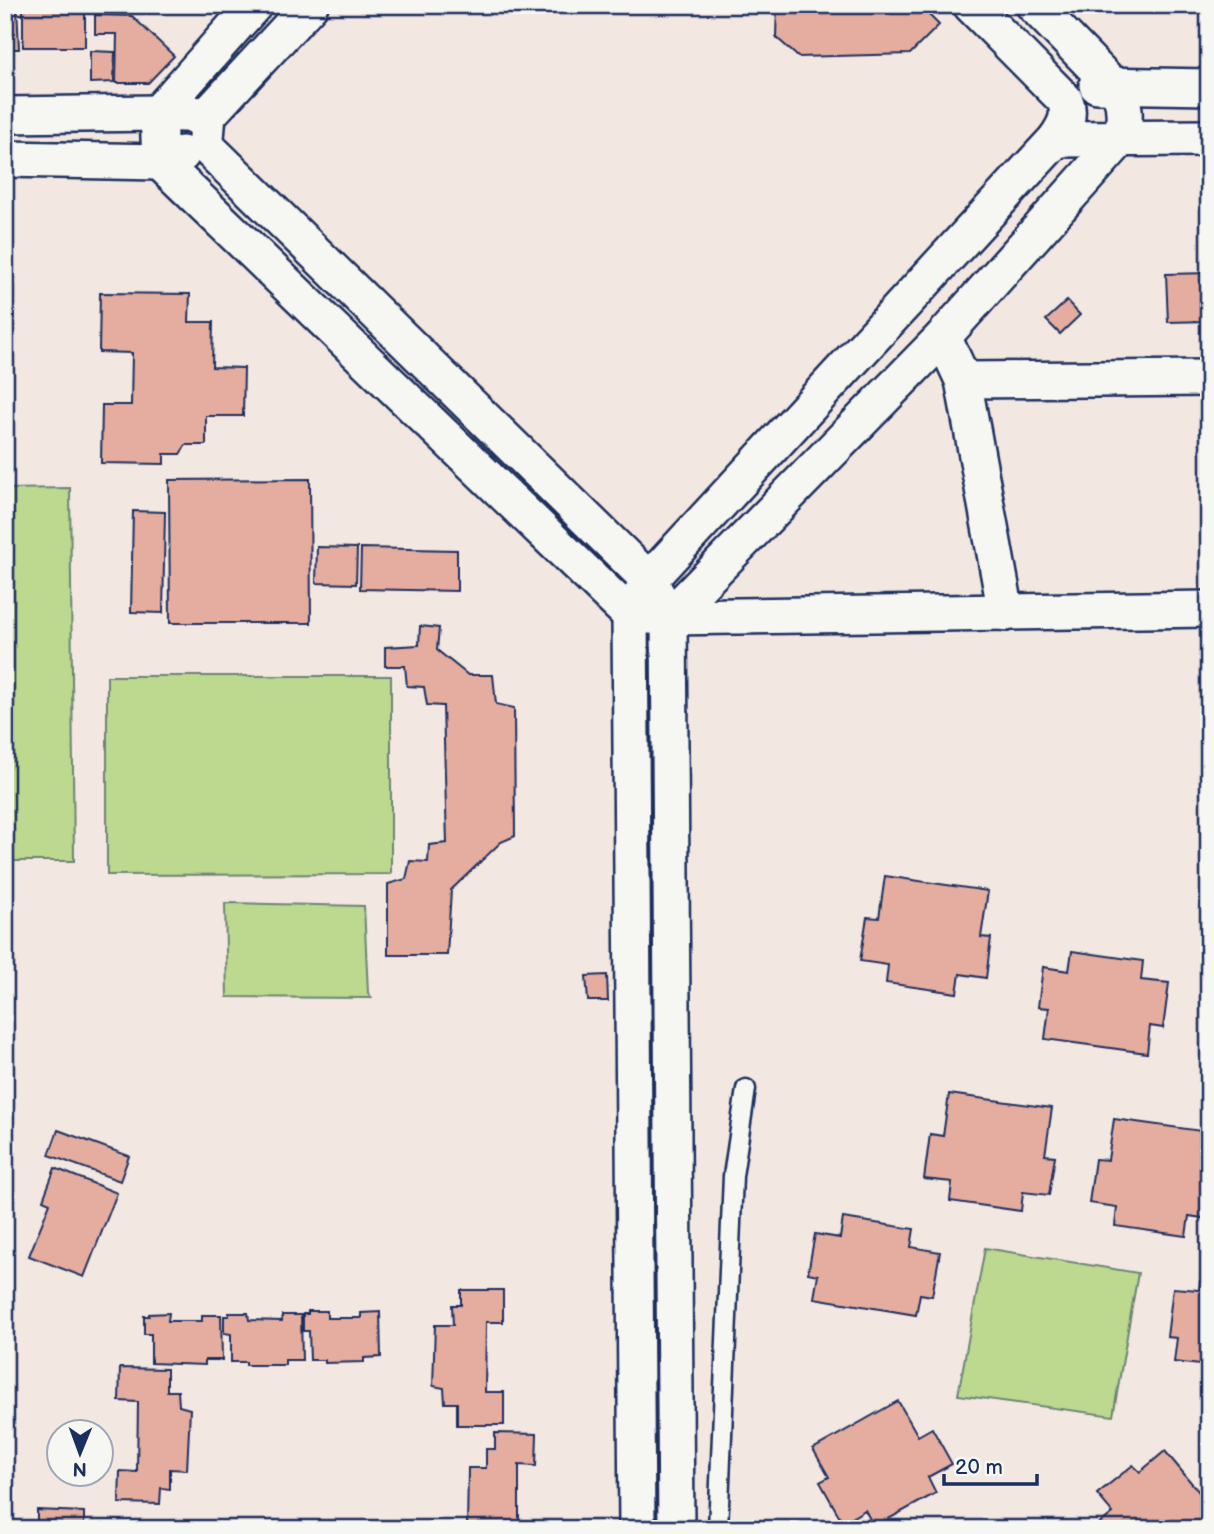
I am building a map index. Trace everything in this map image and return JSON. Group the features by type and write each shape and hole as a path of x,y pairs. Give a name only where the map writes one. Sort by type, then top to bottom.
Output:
{"street":[{"path":"254,5 158,113 160,162 630,615 669,617 1209,609"},
{"path":"5,159 160,162 207,130 310,5"},
{"path":"637,1529 630,615 649,580 1056,139 1068,118 1068,108 1058,92 1047,84 971,5"},
{"path":"669,617 943,338 1121,138 1125,122 1123,101 1119,93 1034,5"},
{"path":"1047,84 1209,87"},
{"path":"5,114 158,113 207,130 649,580 669,617 676,1529"},
{"path":"1056,139 1209,138"},
{"path":"943,338 963,380 1006,613"},
{"path":"963,380 1209,378"}],"lane":[{"path":"718,1529 733,1177 746,1089"}],"green space":[{"path":"70,488 74,861 5,861 5,489"},
{"path":"107,676 391,676 391,874 107,875"},
{"path":"225,903 364,906 368,993 372,998 227,997"},
{"path":"985,1248 1138,1273 1113,1416 958,1395"}],"building":[{"path":"5,5 17,6 19,49 5,49"},
{"path":"94,5 94,10 85,10 85,47 23,47 23,6"},
{"path":"777,5 919,5 939,25 910,54 798,57 776,37"},
{"path":"95,15 132,16 174,56 148,83 116,83 117,34 95,34"},
{"path":"90,51 115,52 114,82 90,83"},
{"path":"1209,273 1209,321 1168,322 1166,274"},
{"path":"100,293 190,294 189,322 213,322 212,367 244,368 243,416 206,416 206,445 186,445 180,454 164,454 164,464 101,463 102,405 131,405 132,353 99,352"},
{"path":"1067,301 1080,315 1060,334 1046,320"},
{"path":"310,479 311,623 170,623 169,480"},
{"path":"133,511 165,512 163,613 131,612"},
{"path":"317,547 357,548 356,584 316,583"},
{"path":"361,548 457,550 457,591 360,589"},
{"path":"420,626 439,628 437,650 468,675 493,675 496,704 514,708 515,836 501,842 451,890 447,955 388,955 388,884 406,879 410,861 428,862 429,845 447,843 443,706 427,705 424,687 407,686 405,666 385,666 385,647 419,645"},
{"path":"885,876 988,891 981,937 991,938 986,978 960,974 957,993 886,983 888,965 860,961 867,917 879,918"},
{"path":"1072,951 1143,961 1141,980 1169,983 1163,1028 1150,1026 1147,1053 1045,1039 1049,1008 1038,1007 1043,967 1069,971"},
{"path":"607,975 608,1001 588,1001 586,976"},
{"path":"949,1094 1052,1108 1045,1155 1055,1156 1049,1195 1023,1192 1021,1211 950,1201 952,1182 924,1179 930,1134 943,1136"},
{"path":"1114,1119 1209,1132 1209,1219 1189,1216 1186,1236 1115,1226 1117,1207 1089,1203 1095,1159 1108,1160"},
{"path":"58,1130 129,1156 120,1181 49,1155"},
{"path":"55,1168 117,1193 84,1277 29,1256 50,1203 43,1200"},
{"path":"843,1218 914,1229 911,1247 940,1252 932,1296 920,1294 916,1315 814,1298 818,1275 808,1273 815,1234 840,1238"},
{"path":"1200,1281 1209,1282 1209,1366 1174,1362 1177,1338 1167,1337 1173,1288 1199,1290"},
{"path":"461,1290 503,1290 503,1322 486,1322 485,1392 504,1392 504,1425 457,1425 457,1403 445,1403 444,1388 433,1386 435,1325 453,1325 452,1305 461,1305"},
{"path":"308,1311 327,1311 327,1318 361,1318 361,1313 380,1312 381,1357 364,1358 364,1362 325,1363 325,1360 310,1360 309,1331 303,1331 303,1314 308,1314"},
{"path":"169,1313 168,1321 202,1321 202,1315 221,1315 222,1360 205,1360 205,1365 151,1363 151,1334 144,1334 144,1316"},
{"path":"229,1313 248,1313 249,1320 282,1321 282,1315 301,1315 302,1360 285,1360 285,1365 246,1365 246,1362 231,1362 231,1334 224,1333 224,1316 229,1316"},
{"path":"120,1368 167,1369 167,1391 178,1391 179,1406 190,1409 187,1470 170,1469 170,1489 161,1488 160,1504 119,1503 120,1471 137,1472 138,1402 119,1401"},
{"path":"898,1401 918,1436 932,1428 952,1464 928,1477 936,1493 874,1527 865,1510 843,1523 820,1482 829,1477 813,1449"},
{"path":"495,1433 537,1434 536,1466 519,1465 519,1529 467,1529 468,1468 486,1468 486,1449 495,1449"},
{"path":"1165,1451 1209,1504 1209,1529 1101,1529 1098,1525 1113,1513 1097,1494 1133,1465 1140,1472"},
{"path":"37,1510 84,1512 84,1529 37,1529"}]}
